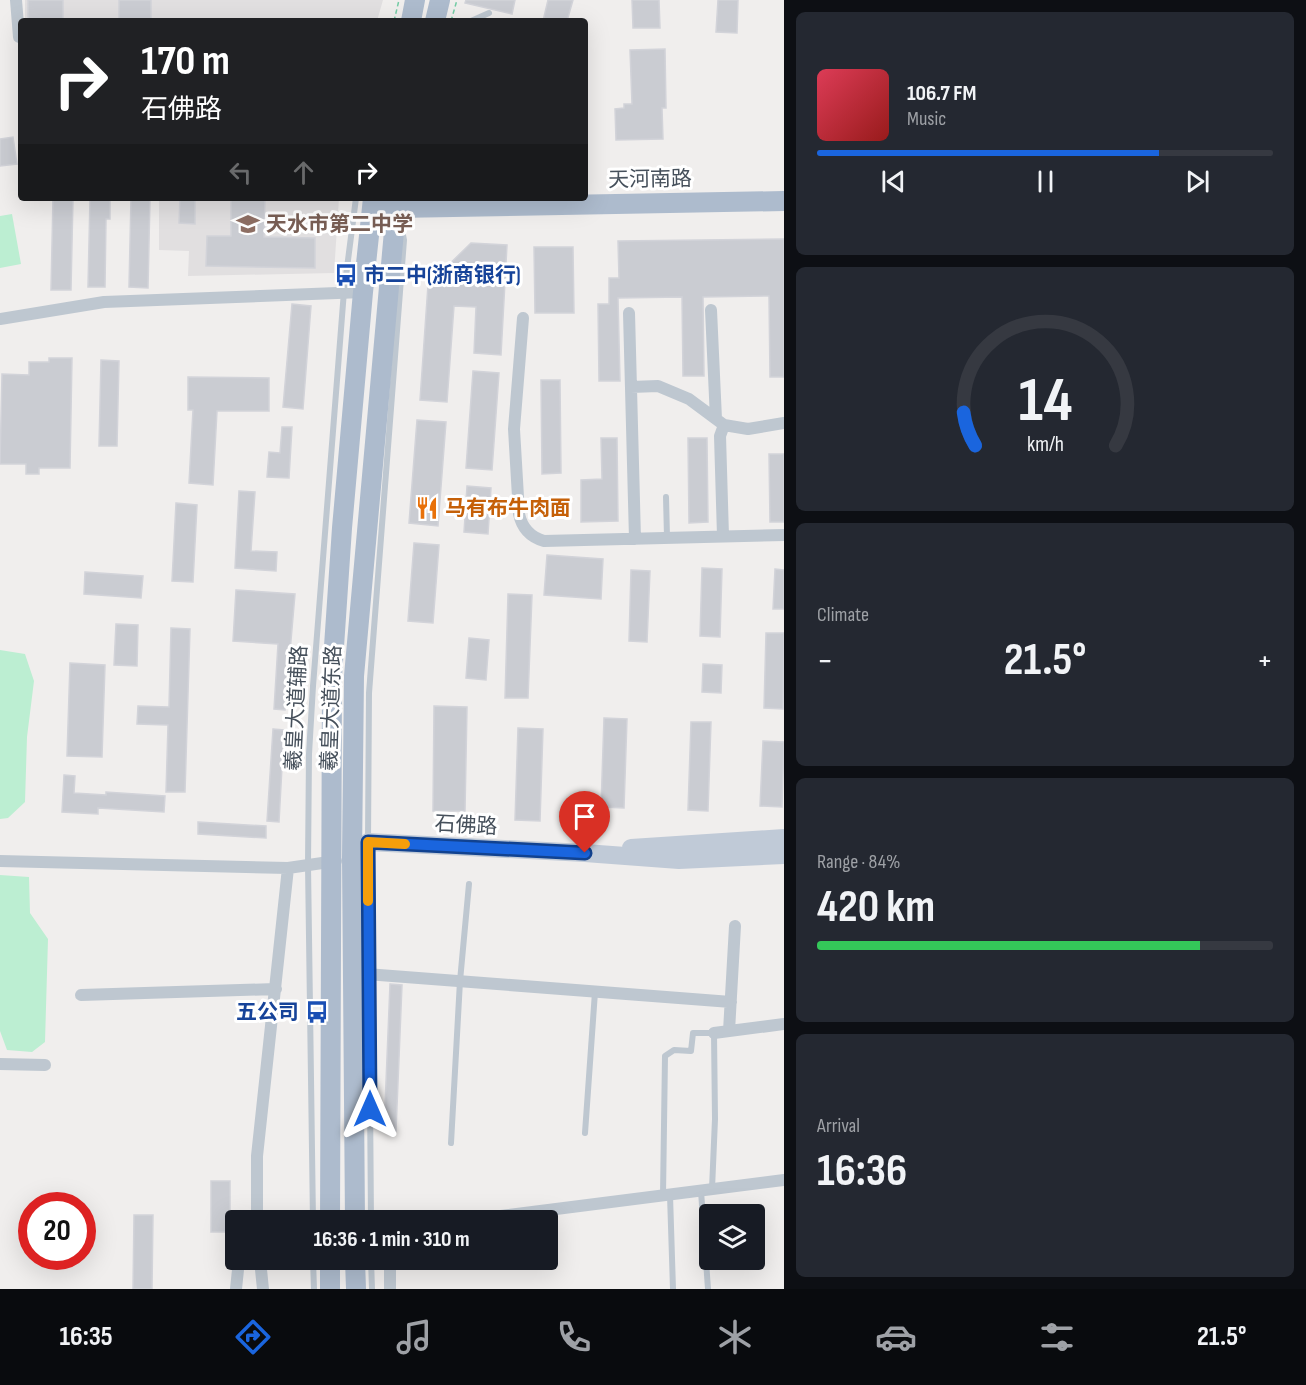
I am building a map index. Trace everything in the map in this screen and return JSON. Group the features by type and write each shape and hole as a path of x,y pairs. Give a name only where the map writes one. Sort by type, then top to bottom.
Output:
{"main road":[{"path":"412,18 415,0"},
{"path":"436,18 440,0"},
{"name":"天河南路","path":"588,191 784,188"},
{"name":"羲皇大道东路","path":"330,1210 332,676 342,528 353,292 373,201"},
{"name":"天河南路","path":"396,203 784,201"},
{"name":"羲皇大道东路","path":"355,1210 361,973 352,858 354,676 396,203"},
{"path":"330,1270 330,1289"},
{"path":"355,1270 356,1289"}],"street":[{"path":"16,0 18,25"},
{"path":"0,319 104,302 353,292"},
{"path":"711,310 720,422 723,537"},
{"path":"629,313 635,539"},
{"path":"523,318 514,429 519,514 522,525 534,537 544,541 784,535"},
{"path":"631,387 658,386 689,399 720,422 748,429 784,423"},
{"name":"石佛路","path":"585,853 673,844 784,838"},
{"path":"0,861 288,868 352,858 368,842"},
{"name":"石佛路","path":"368,842 679,860 784,855"},
{"path":"256,1210 257,1156 288,868"},
{"path":"729,1030 735,926"},
{"path":"361,973 731,1002"},
{"path":"81,995 276,989"},
{"path":"714,1033 784,1024"},
{"path":"0,1064 45,1065"},
{"path":"549,1210 784,1180"},
{"path":"236,1289 238,1270"},
{"path":"261,1270 263,1289"},
{"path":"390,1270 390,1289"}],"lane":[{"path":"478,18 489,13"},
{"name":"羲皇大道辅路","path":"313,1210 308,865 313,686 353,292 356,201"},
{"path":"371,1210 361,973 368,842 369,693 404,240 396,203"},
{"path":"666,497 667,538"},
{"path":"451,1143 460,981 469,884"},
{"path":"585,1133 595,992"},
{"path":"673,1289 667,1195 665,1056 674,1050 691,1051 693,1033 714,1033 715,1119 707,1190 708,1289"},
{"path":"313,1270 314,1289"},
{"path":"371,1270 372,1289"}],"path":[{"path":"395,18 399,0"},
{"path":"452,18 456,0"}],"shaded area":[{"path":"25,0 383,0 378,18 25,18"},
{"name":"天水市第二中学","path":"159,201 339,201 334,273 188,276 189,251 159,250"}],"green space":[{"path":"12,214 21,264 0,268 0,216"},
{"path":"0,650 25,654 34,681 27,737 25,802 8,818 0,819"},
{"path":"0,875 29,877 30,913 48,939 45,1042 32,1052 7,1050 0,1031"}],"building":[{"path":"28,0 63,0 63,18 28,18"},
{"path":"119,0 151,0 151,18 119,18"},
{"path":"466,0 515,0 512,14 465,3"},
{"path":"548,0 573,0 568,18 544,18"},
{"path":"632,0 659,0 660,28 633,28"},
{"path":"718,0 738,0 737,33 716,32"},
{"path":"665,49 666,108 662,108 663,139 616,140 615,109 624,108 624,104 632,104 630,50"},
{"path":"13,137 17,164 0,166 0,139"},
{"path":"53,201 73,201 71,290 51,290"},
{"path":"90,201 110,201 110,219 106,219 105,287 88,287"},
{"path":"131,201 150,201 148,288 129,287"},
{"path":"180,201 195,201 195,224 179,223"},
{"path":"231,201 265,201 264,237 315,238 315,268 206,266 207,236 231,236"},
{"path":"784,239 784,377 770,377 769,296 703,297 704,376 683,376 682,297 618,298 620,381 599,381 598,304 609,304 609,278 619,278 618,241"},
{"path":"471,243 507,245 501,355 474,353 476,307 454,306 447,402 420,400 428,285"},
{"path":"534,247 573,247 574,313 535,313"},
{"path":"292,304 311,306 303,409 283,407"},
{"path":"49,358 72,358 70,468 39,468 39,474 26,474 26,464 0,464 2,374 29,375 29,362 49,362"},
{"path":"101,360 119,361 117,446 99,446"},
{"path":"473,371 499,373 492,470 466,468"},
{"path":"188,377 269,378 269,411 217,411 213,485 189,483 193,410 188,410"},
{"path":"541,380 560,380 561,473 542,474"},
{"path":"417,420 446,422 438,526 409,523"},
{"path":"282,427 292,427 289,478 267,477 269,452 280,453"},
{"path":"601,438 617,438 618,521 581,522 581,480 602,479"},
{"path":"688,438 707,438 708,522 689,523"},
{"path":"769,454 784,454 784,522 770,522"},
{"path":"467,486 491,488 488,534 464,532"},
{"path":"239,491 255,492 251,551 277,552 276,571 235,568"},
{"path":"176,503 197,505 193,582 172,581"},
{"path":"414,543 439,545 433,623 408,621"},
{"path":"547,555 603,559 601,599 544,595"},
{"path":"702,568 722,569 720,637 700,636"},
{"path":"775,569 784,570 784,609 773,609"},
{"path":"631,570 650,571 647,642 629,641"},
{"path":"85,572 143,576 141,598 84,594"},
{"path":"236,590 295,594 285,710 274,709 278,644 233,641"},
{"path":"508,594 532,595 528,698 505,698"},
{"path":"116,624 138,625 137,666 114,665"},
{"path":"171,628 190,629 185,792 166,792 168,725 137,724 138,706 169,707"},
{"path":"766,633 784,633 783,709 764,708"},
{"path":"469,638 489,640 486,680 466,678"},
{"path":"70,663 105,665 102,757 67,756"},
{"path":"703,664 722,665 721,693 702,692"},
{"path":"434,706 467,707 465,811 433,811"},
{"path":"604,718 627,719 624,808 601,807"},
{"path":"691,722 711,722 708,811 688,810"},
{"path":"518,728 543,729 540,821 515,820"},
{"path":"273,729 284,730 279,822 267,821"},
{"path":"763,741 784,742 782,807 760,806"},
{"path":"64,775 75,776 74,793 106,795 106,792 165,796 164,812 98,808 98,814 62,812"},
{"path":"198,822 266,826 266,838 198,834"},
{"path":"390,984 402,985 396,1131 384,1131"},
{"path":"211,1181 230,1181 230,1210 225,1210 225,1232 211,1232"},
{"path":"134,1215 153,1215 152,1289 133,1289"}],"slow traffic":[{"path":"368,901 368,842 405,844"}],"place":[{"name":"天水市第二中学","path":"248,224"},
{"name":"市二中(浙商银行)","path":"346,275"},
{"name":"马有布牛肉面","path":"427,508"},
{"name":"五公司","path":"317,1012"}],"route":[{"path":"370,1109 368,842 585,853"}]}
